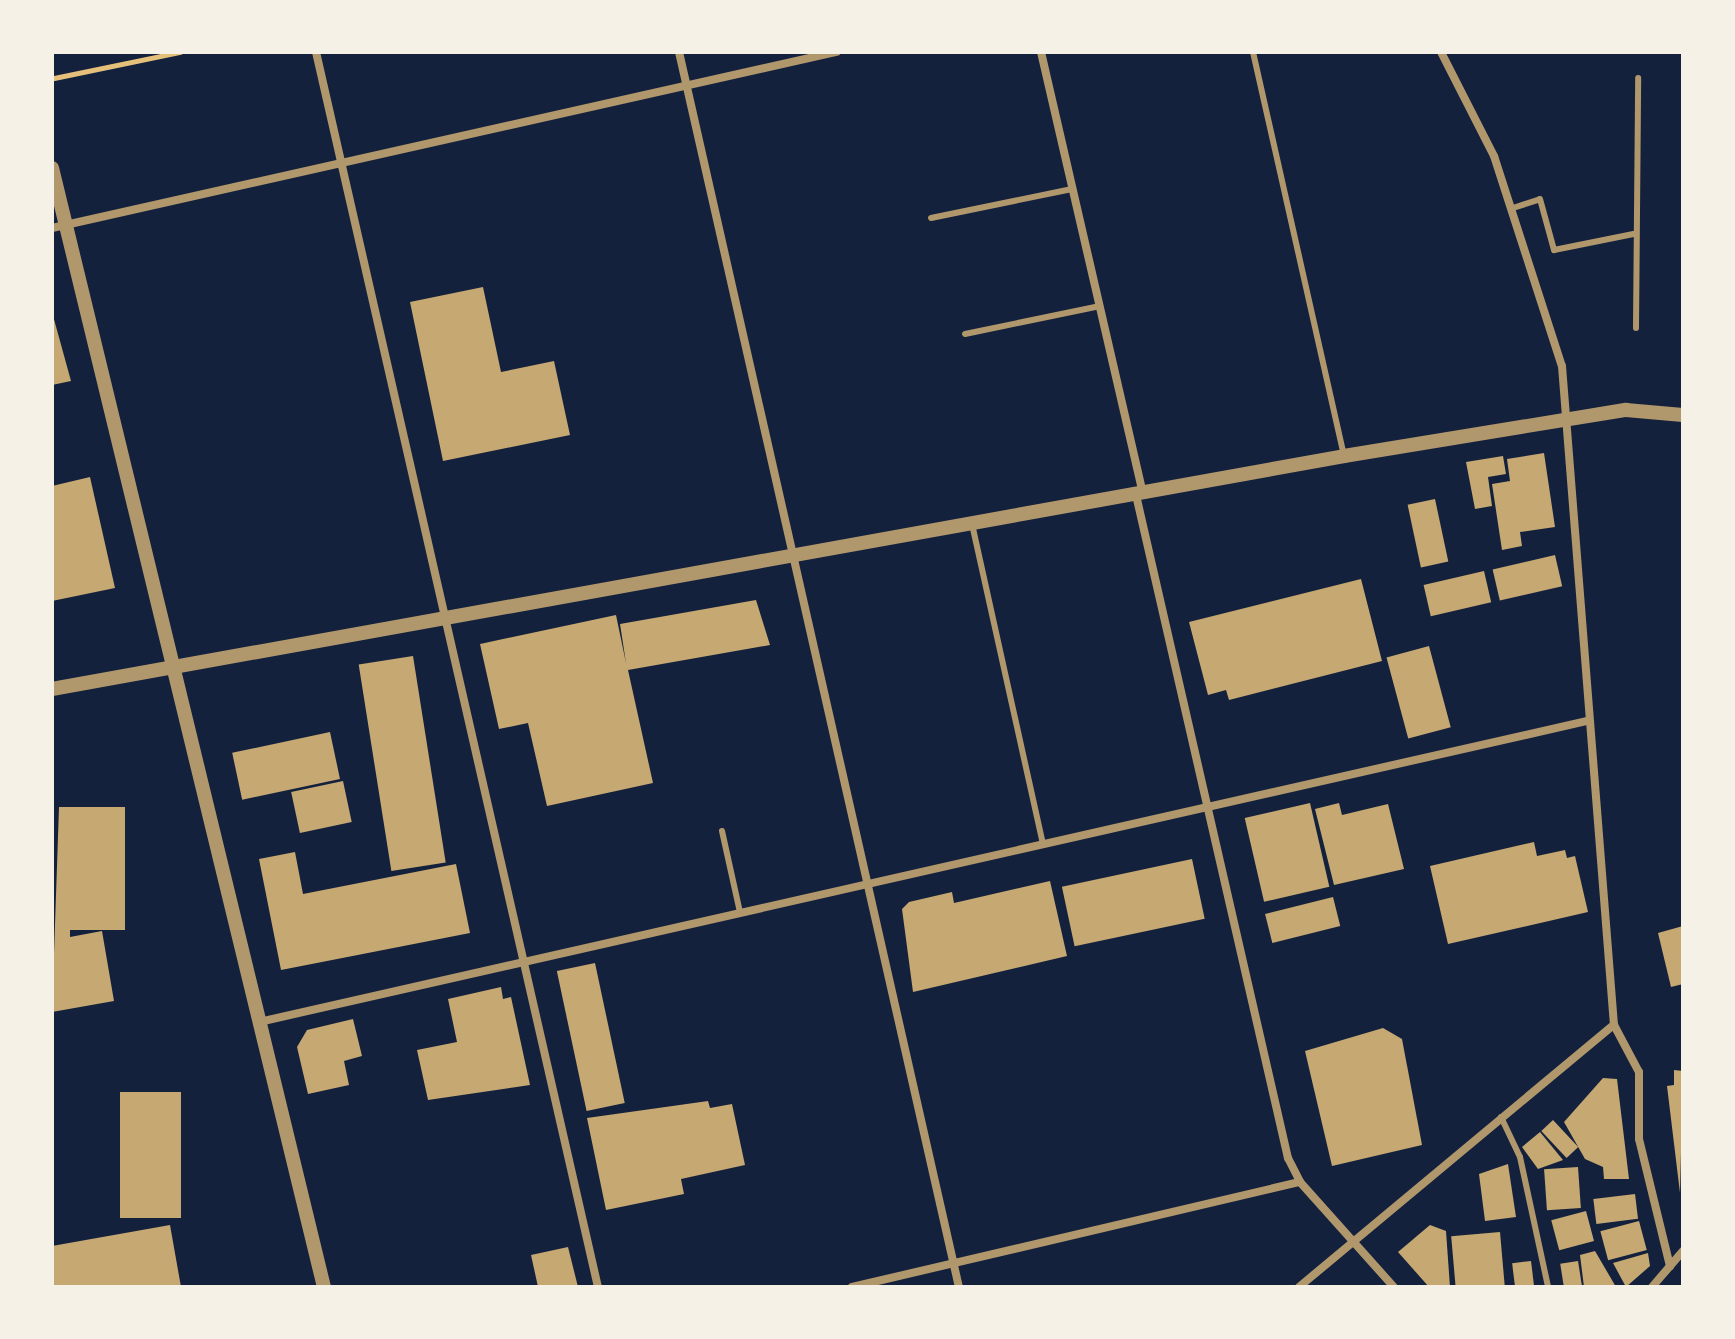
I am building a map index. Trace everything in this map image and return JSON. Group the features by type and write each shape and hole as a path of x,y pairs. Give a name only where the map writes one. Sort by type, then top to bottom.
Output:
{"street":[{"path":"316,52 598,1287"},
{"path":"679,52 959,1287"},
{"path":"59,226 686,86 796,56 836,52"},
{"path":"1041,52 1288,1158 1300,1182 1394,1287"},
{"path":"1441,52 1513,208 1558,344 1567,419 1587,721 1614,1025 1639,1072 1639,1139 1670,1266"},
{"path":"52,168 59,226 175,666 324,1287"},
{"path":"52,689 1344,456 1626,410 1683,415"},
{"path":"259,1022 1587,721"},
{"path":"1299,1287 1614,1025"},
{"path":"852,1287 1300,1182"},
{"path":"1652,1287 1683,1251"}],"lane":[{"path":"1253,52 1344,456"},
{"path":"1636,328 1633,234 1638,78"},
{"path":"931,218 1072,189"},
{"path":"1513,208 1540,199 1554,250 1633,234"},
{"path":"965,334 1100,306"},
{"path":"972,524 1043,844"},
{"path":"722,831 740,912"},
{"path":"1501,1117 1520,1157 1548,1287"}],"path":[{"path":"54,78 180,52"}],"building":[{"path":"483,287 501,372 554,361 570,435 443,461 410,302"},
{"path":"52,312 71,381 52,385"},
{"path":"1544,453 1555,527 1520,532 1522,546 1502,550 1492,484 1510,481 1507,459"},
{"path":"1503,456 1506,474 1488,477 1492,506 1475,509 1466,462"},
{"path":"90,477 115,588 52,601 52,486"},
{"path":"1435,499 1448,562 1421,567 1408,505"},
{"path":"1555,555 1562,586 1500,601 1493,569"},
{"path":"1484,571 1491,602 1431,616 1424,585"},
{"path":"1361,579 1382,661 1229,700 1226,690 1208,695 1189,622"},
{"path":"756,600 770,645 628,670 653,783 547,806 528,723 499,729 480,644 616,615 626,663 620,624"},
{"path":"1429,646 1451,727 1408,739 1386,657"},
{"path":"413,656 446,862 391,871 359,665"},
{"path":"330,732 340,779 242,800 232,753"},
{"path":"343,781 352,822 300,833 291,792"},
{"path":"1310,803 1329,887 1264,902 1245,818"},
{"path":"1339,803 1342,815 1388,804 1404,869 1334,885 1315,809"},
{"path":"59,807 125,807 125,930 70,930 70,937 102,931 114,1001 52,1012"},
{"path":"1534,842 1537,856 1565,850 1567,858 1575,856 1588,912 1448,944 1430,866"},
{"path":"295,852 303,894 456,864 470,933 281,970 259,859"},
{"path":"1192,859 1205,919 1075,946 1062,887"},
{"path":"1050,881 1067,956 913,992 902,909 909,902 952,892 954,903"},
{"path":"1333,897 1340,926 1272,943 1265,914"},
{"path":"1683,926 1683,984 1671,987 1658,933"},
{"path":"595,963 625,1103 587,1111 557,971"},
{"path":"501,987 503,999 511,997 530,1085 428,1100 417,1050 457,1042 448,999"},
{"path":"353,1019 362,1056 344,1061 349,1085 308,1094 297,1047 307,1030"},
{"path":"1383,1028 1402,1039 1422,1145 1332,1166 1305,1051"},
{"path":"1674,1070 1683,1071 1680,1193 1667,1086 1674,1085"},
{"path":"1603,1078 1617,1079 1629,1179 1604,1179 1603,1167 1585,1159 1564,1122"},
{"path":"120,1092 181,1092 181,1218 120,1218"},
{"path":"708,1101 710,1108 732,1104 745,1165 681,1179 684,1194 606,1210 587,1118"},
{"path":"1553,1120 1578,1147 1567,1158 1541,1131"},
{"path":"1540,1132 1563,1160 1538,1169 1522,1147"},
{"path":"1508,1164 1516,1217 1485,1221 1479,1174"},
{"path":"1578,1167 1581,1208 1547,1210 1544,1169"},
{"path":"1635,1194 1638,1219 1596,1224 1593,1199"},
{"path":"1586,1211 1594,1241 1559,1250 1551,1220"},
{"path":"1639,1221 1647,1250 1608,1260 1600,1231"},
{"path":"170,1225 181,1287 52,1287 52,1246"},
{"path":"1430,1225 1446,1231 1450,1287 1429,1287 1398,1252"},
{"path":"1500,1232 1505,1287 1456,1287 1451,1236"},
{"path":"568,1247 578,1287 538,1287 531,1255"},
{"path":"1595,1251 1616,1287 1584,1287 1580,1255"},
{"path":"1648,1253 1650,1266 1626,1287 1613,1263"},
{"path":"1531,1261 1534,1287 1515,1287 1512,1263"},
{"path":"1578,1261 1582,1287 1564,1287 1560,1264"}]}
